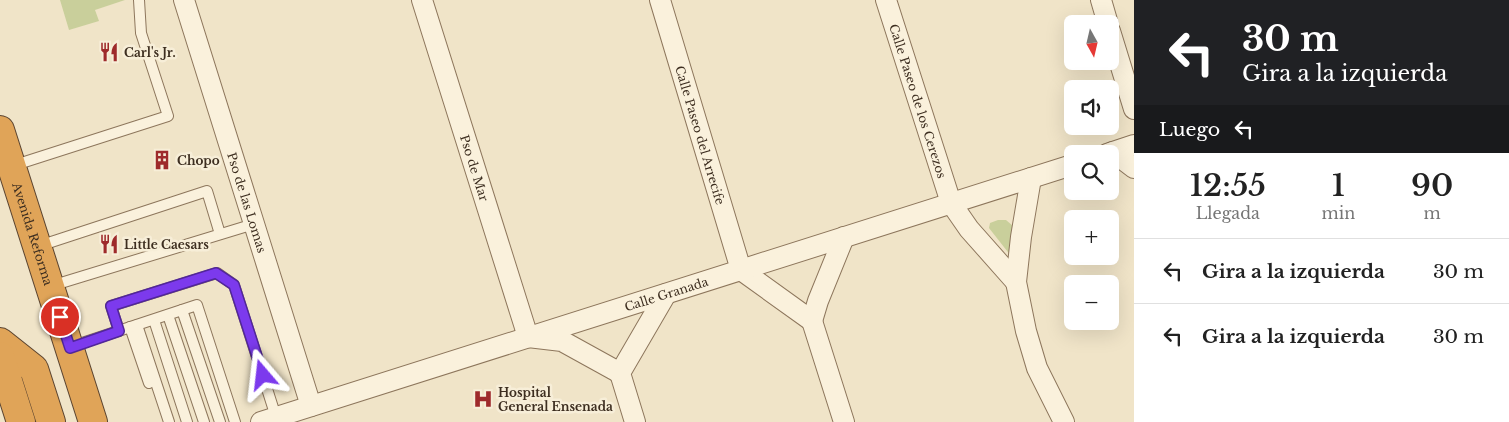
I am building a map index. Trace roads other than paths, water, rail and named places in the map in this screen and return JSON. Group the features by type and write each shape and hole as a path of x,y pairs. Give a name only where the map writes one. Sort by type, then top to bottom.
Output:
{"highway":[{"name":"Avenida Reforma","path":"0,130 93,422"},
{"path":"0,342 34,369 51,422"},
{"path":"0,356 21,422"}],"street":[{"name":"Pso de las Lomas","path":"184,0 311,406"},
{"name":"Pso de Mar","path":"422,0 528,338"},
{"name":"Calle Paseo del Arrecife","path":"660,0 741,270"},
{"name":"Calle Paseo de los Cerezos","path":"886,0 951,203"},
{"path":"1100,0 1105,15"},
{"path":"1119,60 1134,109"},
{"path":"1119,150 1134,145"},
{"path":"1119,159 1134,168"},
{"name":"Calle Granada","path":"268,420 1064,168"},
{"path":"1031,178 1020,237 1016,282 1026,331 1037,368 1064,422"},
{"path":"951,203 969,229 1016,282"},
{"path":"844,237 818,301 812,321 844,422"},
{"path":"741,270 812,321"},
{"path":"620,373 666,294"},
{"path":"528,338 562,341 620,373 635,422"}],"lane":[{"path":"12,166 168,116 141,33 138,0"},
{"path":"37,246 207,191 220,234"},
{"path":"50,286 254,224"},
{"path":"119,331 111,306 216,273 234,285 268,420"},
{"path":"70,348 197,305 235,422"},
{"path":"161,317 162,422"},
{"path":"161,317 169,422"},
{"path":"161,317 180,422"},
{"path":"161,317 187,422"},
{"path":"161,317 198,422"},
{"path":"161,317 204,422"},
{"path":"161,317 214,422"},
{"path":"161,317 220,422"},
{"path":"161,317 229,422"}],"place":[{"name":"Carl's Jr.","path":"109,52"},
{"name":"Chopo","path":"162,160"},
{"name":"Little Caesars","path":"109,244"},
{"name":"Hospital General Ensenada","path":"483,399"}]}
